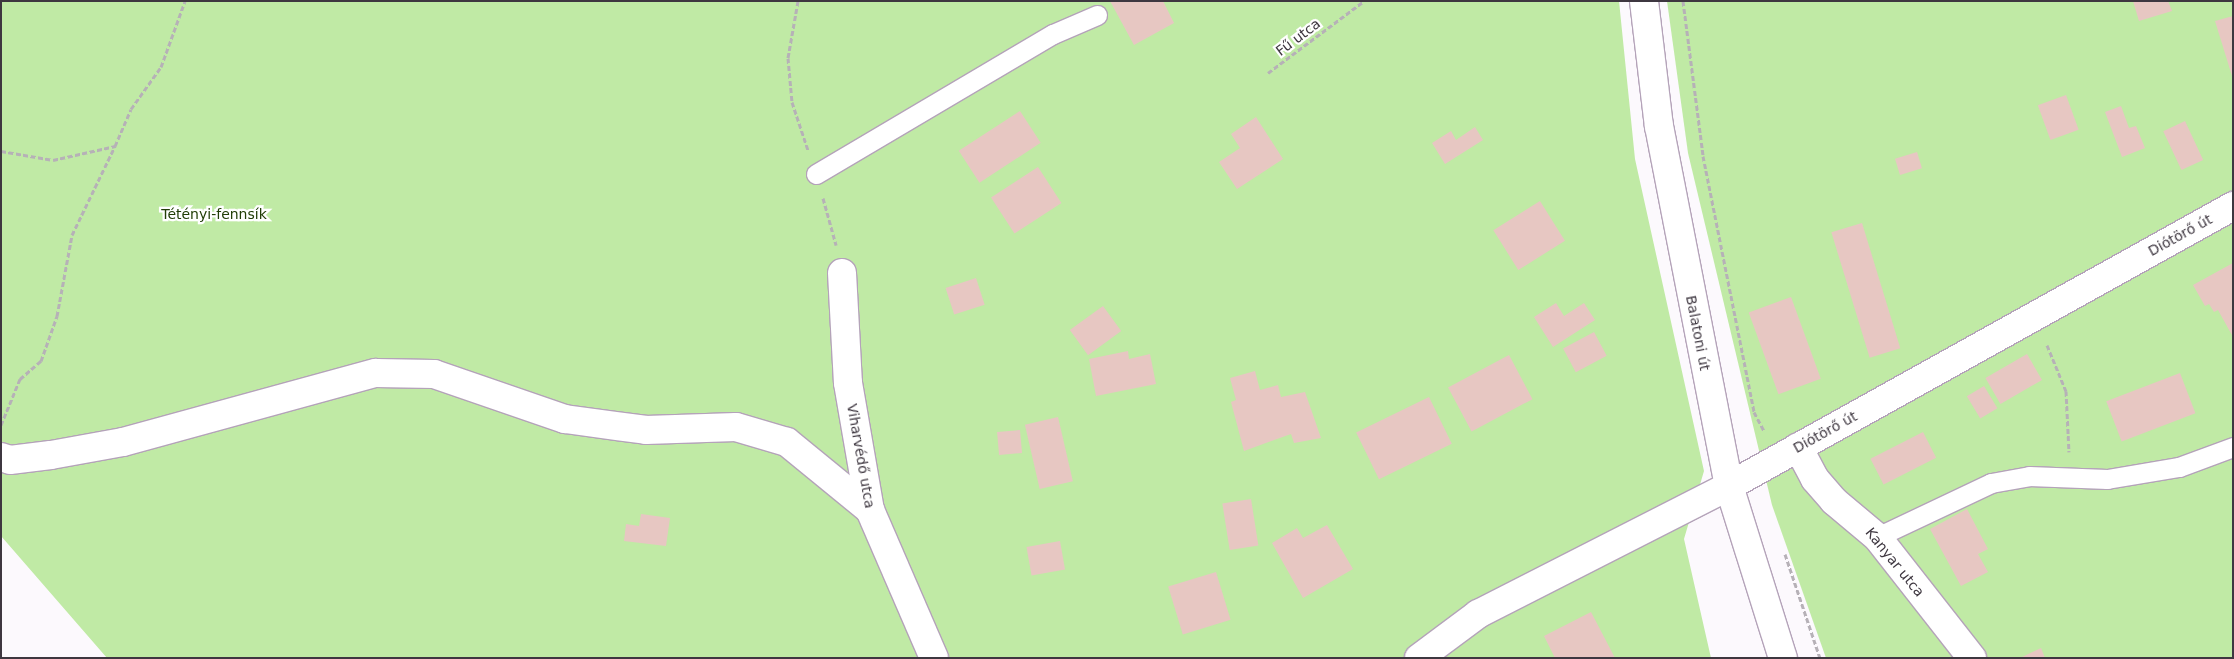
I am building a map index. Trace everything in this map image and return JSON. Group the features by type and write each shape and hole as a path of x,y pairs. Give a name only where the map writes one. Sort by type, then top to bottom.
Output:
{"street":[{"name":"Balatoni út","path":"1644,1 1659,126 1729,486 1783,658"},
{"name":"Diótörő út","path":"1420,658 1478,614 1729,486 2233,206"},
{"name":"Viharvédő utca","path":"842,273 848,383 870,510 934,658"},
{"path":"1,457 10,460 43,456 123,442 376,373 434,374 566,419 646,430 736,427 787,442 870,510"},
{"name":"Kanyar utca","path":"1787,453 1821,487 1877,537 1972,658"}],"lane":[{"path":"816,174 1053,34 1097,16"},
{"path":"1877,537 1991,483 2029,476 2071,480 2106,479 2178,467 2233,447"}],"path":[{"path":"1,425 20,379 41,361 57,316 72,235 131,109 160,67 186,1"},
{"path":"798,1 788,58 792,102 816,174 842,273"},
{"name":"Fű utca","path":"1268,73 1364,1"},
{"path":"1683,1 1703,156 1754,412 1787,453"},
{"path":"1,151 53,160 115,146"},
{"path":"2034,315 2066,391 2071,480"},
{"path":"1784,552 1820,658"}],"green space":[{"name":"Tétényi-fennsík","path":"1,1 1619,1 1635,159 1704,471 1684,539 1711,658 107,658 1,536"},
{"path":"1667,1 2233,1 2233,658 1826,658 1772,505 1688,153"}],"building":[{"path":"1110,1 1163,1 1174,23 1134,45"},
{"path":"2133,1 2168,1 2172,11 2139,21"},
{"path":"2233,16 2233,76 2232,76 2215,21"},
{"path":"2066,95 2079,130 2050,140 2038,105"},
{"path":"2121,106 2129,128 2136,126 2145,148 2122,157 2105,112"},
{"path":"1020,111 1041,143 979,183 959,151"},
{"path":"1256,117 1283,159 1237,189 1219,162 1240,148 1231,134"},
{"path":"2185,121 2203,160 2181,170 2163,131"},
{"path":"1475,127 1483,140 1445,164 1432,143 1451,131 1456,140"},
{"path":"1917,152 1922,168 1900,175 1895,159"},
{"path":"1038,167 1061,203 1014,234 991,197"},
{"path":"1540,201 1565,241 1518,270 1493,230"},
{"path":"1862,223 1900,348 1870,358 1831,232"},
{"path":"2233,263 2233,337 2218,310 2214,312 2209,304 2205,306 2193,285"},
{"path":"976,278 985,305 954,315 946,288"},
{"path":"1791,297 1821,379 1778,394 1749,312"},
{"path":"1556,303 1564,316 1584,303 1595,320 1553,347 1534,317"},
{"path":"1103,306 1121,331 1088,355 1070,330"},
{"path":"1594,332 1607,356 1576,372 1563,348"},
{"path":"1128,351 1129,359 1150,354 1156,384 1096,396 1089,359"},
{"path":"2027,354 2042,380 2000,404 1985,378"},
{"path":"1509,355 1532,399 1472,432 1448,387"},
{"path":"1255,371 1260,390 1278,385 1281,397 1305,392 1321,438 1294,443 1291,434 1244,451 1231,402 1236,400 1230,378"},
{"path":"2180,373 2195,413 2122,441 2106,401"},
{"path":"1984,386 1997,408 1980,419 1967,396"},
{"path":"1429,397 1452,444 1379,479 1356,433"},
{"path":"1058,417 1073,481 1040,489 1025,425"},
{"path":"1020,430 1022,453 999,455 997,432"},
{"path":"1923,432 1936,458 1884,485 1870,459"},
{"path":"1251,499 1258,545 1230,550 1222,504"},
{"path":"1967,509 1988,549 1978,554 1988,572 1961,586 1930,529"},
{"path":"641,514 670,518 666,546 624,541 626,524 639,526"},
{"path":"1327,525 1353,569 1303,598 1272,543 1297,528 1303,538"},
{"path":"1060,541 1065,570 1032,575 1027,547"},
{"path":"1216,572 1231,620 1183,634 1168,587"},
{"path":"1591,612 1615,658 1555,658 1544,636"},
{"path":"2041,648 2045,658 2020,658"}]}
